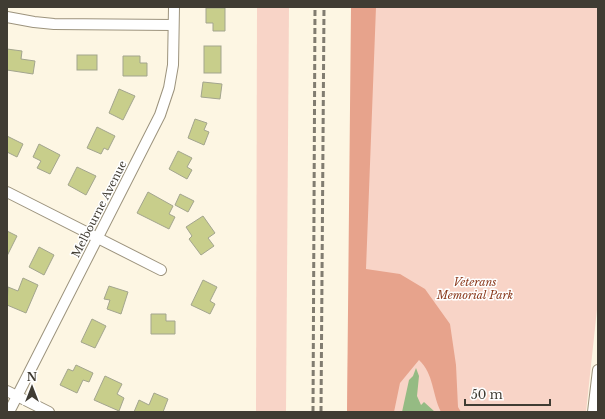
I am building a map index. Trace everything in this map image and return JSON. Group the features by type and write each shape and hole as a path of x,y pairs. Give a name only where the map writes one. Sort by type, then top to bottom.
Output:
{"street":[{"name":"Melbourne Avenue","path":"9,412 160,115 169,88 173,65 174,7"},
{"path":"7,17 54,24 173,25"},
{"path":"7,192 161,270"},
{"path":"593,412 598,370"},
{"path":"7,391 49,412"}],"green space":[{"path":"257,7 289,7 286,412 256,412"},
{"name":"Veterans Memorial Park","path":"354,7 598,7 598,300 586,412 347,412"}],"shaded area":[{"path":"351,7 376,7 366,269 400,274 425,289 450,324 456,365 458,407 461,412 441,412 428,372 419,360 400,383 394,412 347,412"},
{"path":"416,368 419,376 417,396 421,405 424,402 435,412 402,412 409,380 413,376"}],"building":[{"path":"206,8 225,8 225,31 213,31 213,23 206,23"},
{"path":"204,46 221,46 221,73 204,73"},
{"path":"7,49 22,51 21,59 35,61 33,74 7,70"},
{"path":"77,55 97,55 97,70 77,70"},
{"path":"123,56 140,56 140,63 147,63 147,76 123,76"},
{"path":"203,82 222,84 220,99 201,97"},
{"path":"119,89 135,96 123,120 109,113"},
{"path":"195,119 207,123 204,130 209,132 204,145 188,138"},
{"path":"97,127 115,136 108,150 104,148 101,154 87,148"},
{"path":"7,136 23,144 17,157 7,152"},
{"path":"39,144 60,155 50,174 37,168 41,161 33,157"},
{"path":"178,151 192,158 187,167 192,170 187,179 169,169"},
{"path":"77,167 96,176 86,195 68,185"},
{"path":"148,192 173,206 169,214 175,217 169,229 137,213"},
{"path":"180,194 194,201 188,212 175,205"},
{"path":"203,216 215,233 208,238 214,246 201,255 189,239 192,236 186,227"},
{"path":"7,231 17,236 7,256"},
{"path":"39,247 54,255 44,275 29,267"},
{"path":"23,278 38,285 26,313 7,305 8,287 18,291"},
{"path":"203,280 217,287 210,301 215,304 210,314 191,305"},
{"path":"109,286 128,292 121,314 107,309 110,300 104,299"},
{"path":"151,314 166,314 166,321 175,321 175,334 151,334"},
{"path":"92,319 106,326 95,348 81,342"},
{"path":"76,365 93,373 89,382 83,380 77,393 60,385 68,369 73,371"},
{"path":"105,376 122,384 117,394 124,398 119,411 94,400"},
{"path":"154,393 168,399 163,412 134,412 139,400 149,405"}],"railway":[{"path":"313,412 315,7"},
{"path":"321,412 324,7"}]}
